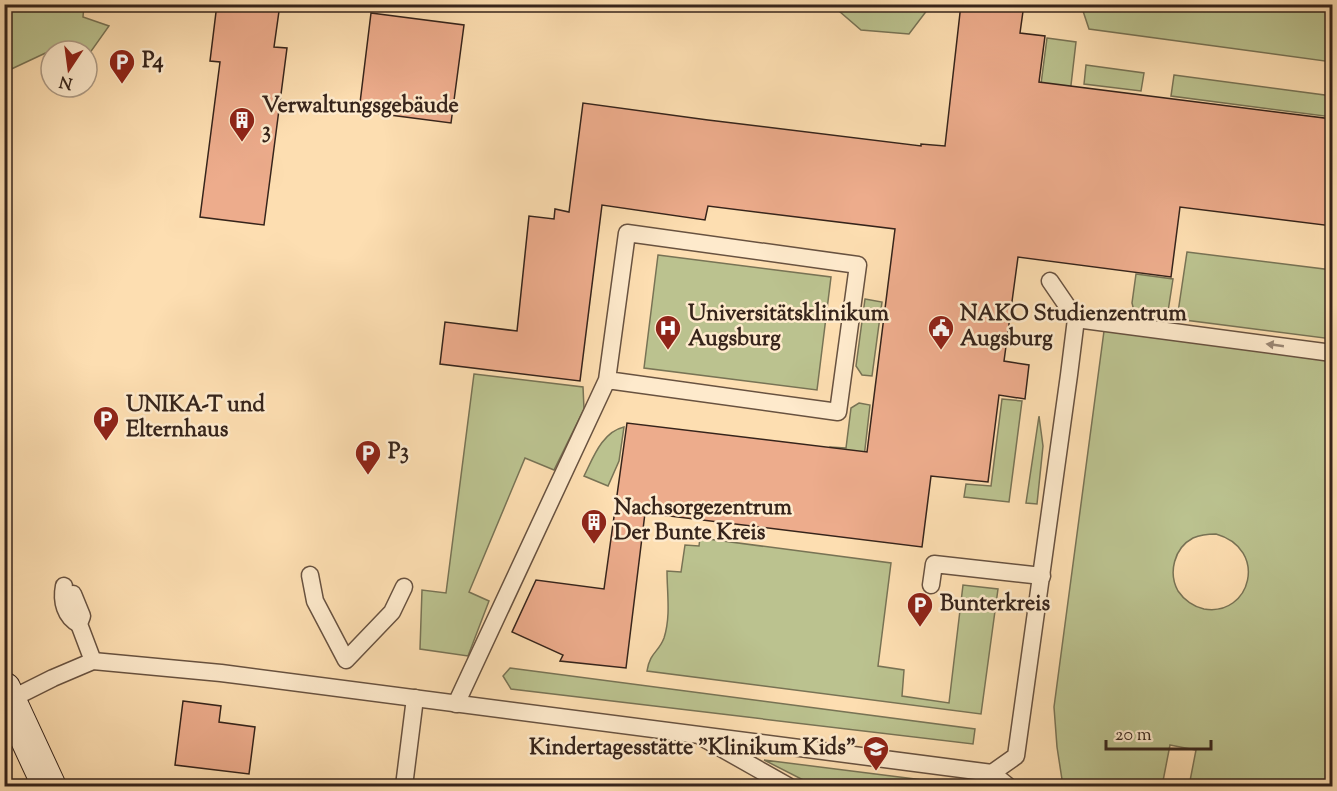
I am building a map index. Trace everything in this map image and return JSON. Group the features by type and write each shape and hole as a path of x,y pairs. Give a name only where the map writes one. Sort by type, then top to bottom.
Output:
{"main road":[{"path":"7,694 49,786"}],"lane":[{"path":"456,704 607,380 627,233 858,265 838,412 607,380"},
{"path":"992,773 1016,756 1076,320 1050,281"},
{"path":"1076,320 1332,353"},
{"path":"931,585 934,564 1042,576"},
{"path":"310,575 315,601 346,660"},
{"path":"342,689 346,660 392,612 404,588"},
{"path":"69,590 61,599 71,620 79,624 93,662"},
{"path":"7,694 93,662 221,673 992,773 1008,786"},
{"path":"404,786 415,698"},
{"path":"696,734 788,786"}],"green space":[{"path":"1290,4 1332,10 1332,62 1089,29 1081,5"},
{"path":"4,5 84,5 83,17 109,26 99,40 39,39 39,56 5,72"},
{"path":"832,5 931,5 909,34 861,30"},
{"path":"1047,38 1076,42 1068,111 1038,107"},
{"path":"1086,65 1144,73 1141,91 1084,84"},
{"path":"1174,75 1332,96 1332,117 1171,96"},
{"path":"1187,252 1332,270 1332,339 1177,319"},
{"path":"658,255 831,277 817,390 644,368"},
{"path":"1136,274 1173,279 1167,318 1142,315 1134,311 1132,303"},
{"path":"865,299 882,302 872,376 862,375 856,366"},
{"path":"1104,331 1332,360 1332,786 1189,786 1063,786 1054,707","holes":["1216,534 1233,542 1243,553 1248,566 1248,580 1242,593 1233,603 1220,609 1204,609 1193,605 1180,594 1173,577 1173,569 1177,554 1186,542 1198,536","1170,745 1196,750 1189,786 1163,781"]},
{"path":"474,374 583,387 584,409 554,470 525,458 469,592 489,601 468,656 420,649 422,590 446,593"},
{"path":"1002,399 1022,401 1009,502 964,497 966,484 991,486"},
{"path":"859,403 870,405 861,484 826,480 830,447 846,448 851,408"},
{"path":"1039,416 1043,446 1037,504 1026,503"},
{"path":"624,427 619,461 608,486 584,476 604,440 616,430"},
{"path":"700,538 891,563 878,666 904,670 902,696 949,703 963,585 998,589 981,714 647,671 650,660 662,643 666,630 667,571 681,572 685,545 699,546"},
{"path":"510,668 975,729 973,744 511,689 503,676"},
{"path":"764,760 971,786 815,786"}],"building":[{"name":"Verwaltungsgebäude 3","path":"217,4 280,4 274,47 287,48 264,225 200,217 220,62 210,61"},
{"path":"961,4 1024,4 1020,33 1045,36 1039,82 1332,119 1332,226 1180,207 1171,277 1018,257 1004,361 1029,365 1025,399 999,395 988,482 931,476 922,547 645,513 626,668 560,661 563,655 512,632 536,580 604,589 627,423 867,452 895,229 708,206 705,220 602,205 580,381 440,364 445,322 517,331 529,216 554,219 555,209 569,212 583,103 921,146 921,144 945,146"},
{"path":"371,13 464,25 451,123 359,111"},
{"path":"183,701 221,706 219,722 255,727 249,774 175,765"}],"place":[{"name":"P4","path":"122,85"},
{"name":"Verwaltungsgebäude 3","path":"242,143"},
{"name":"Universitätsklinikum Augsburg","path":"668,351"},
{"name":"NAKO Studienzentrum Augsburg","path":"941,351"},
{"name":"UNIKA-T und Elternhaus","path":"106,442"},
{"name":"P3","path":"368,476"},
{"name":"Nachsorgezentrum Der Bunte Kreis","path":"594,545"},
{"name":"Bunterkreis","path":"920,628"},
{"name":"Kindertagesstätte \"Klinikum Kids\"","path":"876,772"}]}
